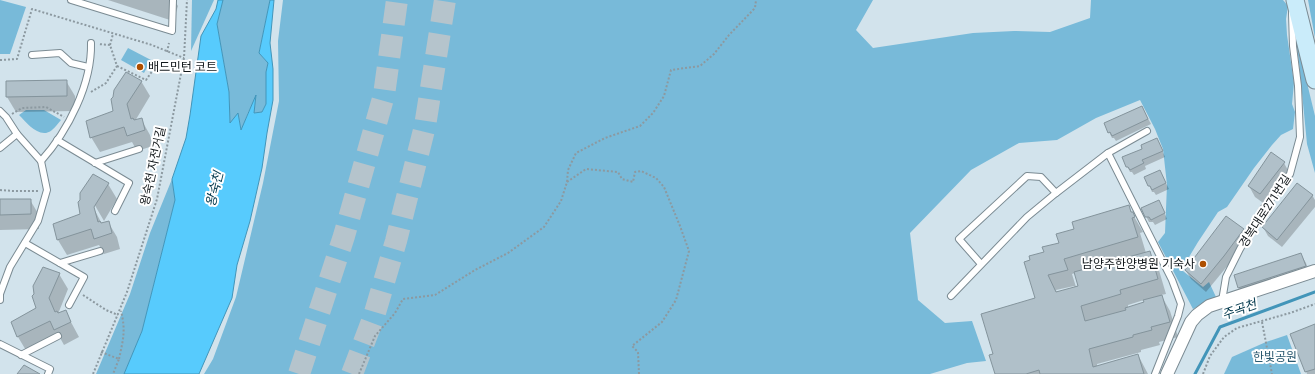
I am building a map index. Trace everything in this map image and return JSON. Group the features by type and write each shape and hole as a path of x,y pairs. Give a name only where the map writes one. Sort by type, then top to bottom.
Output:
{"street":[{"path":"1296,0 1315,80"},
{"path":"1167,374 1192,322 1197,315 1209,306 1315,271"}],"lane":[{"path":"71,0 172,31 173,0"},
{"name":"경복대로271번길","path":"1222,301 1226,277 1240,249 1263,209 1290,174 1300,137 1298,86 1292,34 1292,0"},
{"path":"41,161 57,140 80,99 91,55 91,44"},
{"path":"32,55 60,53 71,63 88,67"},
{"path":"0,111 6,117 17,134 41,161 47,188 38,221 10,267 0,294 0,300"},
{"path":"951,296 1027,217 1108,153 1147,132"},
{"path":"0,148 17,134"},
{"path":"57,140 129,183 115,212"},
{"path":"95,163 139,149"},
{"path":"1108,153 1172,280 1181,304 1178,316 1155,374"},
{"path":"981,264 959,239 1027,176 1041,177 1056,193"},
{"path":"25,243 84,277 69,306"},
{"path":"60,263 100,251"},
{"path":"21,355 58,336"},
{"path":"0,344 50,369 48,374"}],"path":[{"name":"왕숙천 자전거길","path":"93,374 120,310 157,199 184,58 187,0"},
{"path":"359,374 375,336 395,313 403,300 435,295 475,270 508,253 544,227 561,201 567,182 568,170 576,153 605,138 640,126 653,114 664,96 671,70 700,66 714,54 755,8 756,0"},
{"path":"0,60 17,59 32,9 152,45 184,58"},
{"path":"113,34 110,45 117,66 146,80 155,67"},
{"path":"167,52 169,43"},
{"path":"91,44 110,45"},
{"path":"80,99 106,83 117,66"},
{"path":"6,117 22,108 46,107 69,120"},
{"path":"567,182 586,169 618,172 622,179 633,182 635,172 641,171 656,178 664,187 680,226 689,252 676,300 662,322 632,346 638,352 639,374"},
{"path":"0,190 36,191 47,188"},
{"path":"76,291 106,310 118,315"},
{"path":"1203,374 1210,356 1224,337 1237,328 1262,322 1315,304"},
{"path":"113,374 119,359 124,333 124,323 120,310"},
{"path":"1262,322 1272,374"},
{"path":"101,352 119,359"}],"green space":[{"path":"0,0 26,7 10,54 0,54"},
{"path":"192,0 214,0 191,51"},
{"path":"223,0 270,0 259,53 268,63 266,72 266,104 262,112 253,113 256,97 241,131 238,113 230,124 229,92 217,24"},
{"path":"283,0 873,0 856,30 873,48 973,33 1014,31 1050,32 1090,18 1091,0 1283,0 1288,6 1286,19 1287,35 1294,83 1292,104 1295,112 1293,129 1281,135 1272,145 1227,207 1218,212 1189,257 1183,271 1203,287 1209,282 1216,297 1193,309 1158,242 1165,233 1167,185 1163,149 1155,129 1140,100 1096,118 1057,140 1019,143 971,170 910,233 918,300 945,323 972,321 986,361 967,363 930,374 204,374 213,359 236,297 263,183 279,101 278,41"},
{"path":"1308,0 1315,0 1315,38"},
{"path":"1294,29 1315,116 1315,173 1307,144 1299,62"},
{"name":"배드민턴 코트","path":"128,48 151,60 144,73 121,60"},
{"path":"26,110 44,110 61,120 47,133 38,132 19,115"},
{"path":"172,179 175,200 142,331 124,374 96,374 130,294 150,233"},
{"name":"한빛공원","path":"1287,335 1301,374 1224,374 1232,357 1266,342"}],"water":[{"name":"왕숙천","path":"218,0 223,0 217,24 229,92 230,123 238,113 241,130 256,95 254,113 262,112 266,104 266,72 268,63 259,53 270,0 274,0 270,43 273,69 273,100 262,168 250,221 237,265 232,298 199,374 124,374 142,331 175,200 172,179 186,138 201,36 216,9"}],"building":[{"path":"126,72 142,81 127,104 131,119 133,118 134,120 142,118 145,130 127,136 124,127 90,138 86,121 113,111 111,99 113,97 114,90"},
{"path":"67,80 67,96 6,97 6,81"},
{"path":"1142,106 1148,119 1112,136 1110,132 1108,133 1104,123"},
{"path":"1157,138 1163,151 1142,160 1144,163 1130,170 1126,167 1122,157 1142,149 1141,145"},
{"path":"1271,152 1285,162 1260,194 1248,186"},
{"path":"1160,170 1166,183 1152,190 1150,186 1148,186 1144,177"},
{"path":"93,174 109,183 94,207 98,222 100,221 101,223 109,221 112,233 94,239 91,229 57,240 53,224 80,214 78,202 80,200 80,193"},
{"path":"1297,183 1313,195 1277,240 1262,227"},
{"path":"0,199 31,199 31,214 0,215"},
{"path":"1159,200 1165,213 1151,220 1149,217 1145,217 1141,208"},
{"path":"1129,205 1131,212 1133,212 1135,217 1132,218 1138,237 1064,259 1068,270 1048,275 1056,292 1078,286 1074,272 1150,251 1158,279 1120,290 1121,294 1081,306 1085,321 1126,310 1125,308 1144,302 1143,300 1162,295 1170,322 1151,327 1152,330 1133,335 1133,337 1089,349 1093,367 1138,354 1144,374 1040,374 1039,370 1026,374 995,374 989,355 993,354 981,314 1035,298 1024,262 1030,260 1029,256 1044,252 1042,247 1059,243 1056,234 1074,229 1072,222"},
{"path":"1226,216 1244,229 1201,284 1185,270"},
{"path":"1301,253 1306,266 1238,288 1234,275"},
{"path":"43,267 60,273 49,298 55,312 57,311 58,313 66,310 71,322 54,330 50,321 17,337 11,322 36,308 32,296 34,294 33,286"},
{"path":"1315,324 1315,369 1305,372 1290,334"},
{"path":"24,365 40,374 17,374"}],"waterway":[{"name":"주곡천","path":"1195,374 1220,327 1315,292"}],"tunnel":[{"path":"299,374 344,236 384,95 397,0"},
{"path":"352,374 374,316 396,241 425,126 445,0"}],"place":[{"name":"배드민턴 코트","path":"140,67"},
{"name":"남양주한양병원 기숙사","path":"1203,264"}]}
